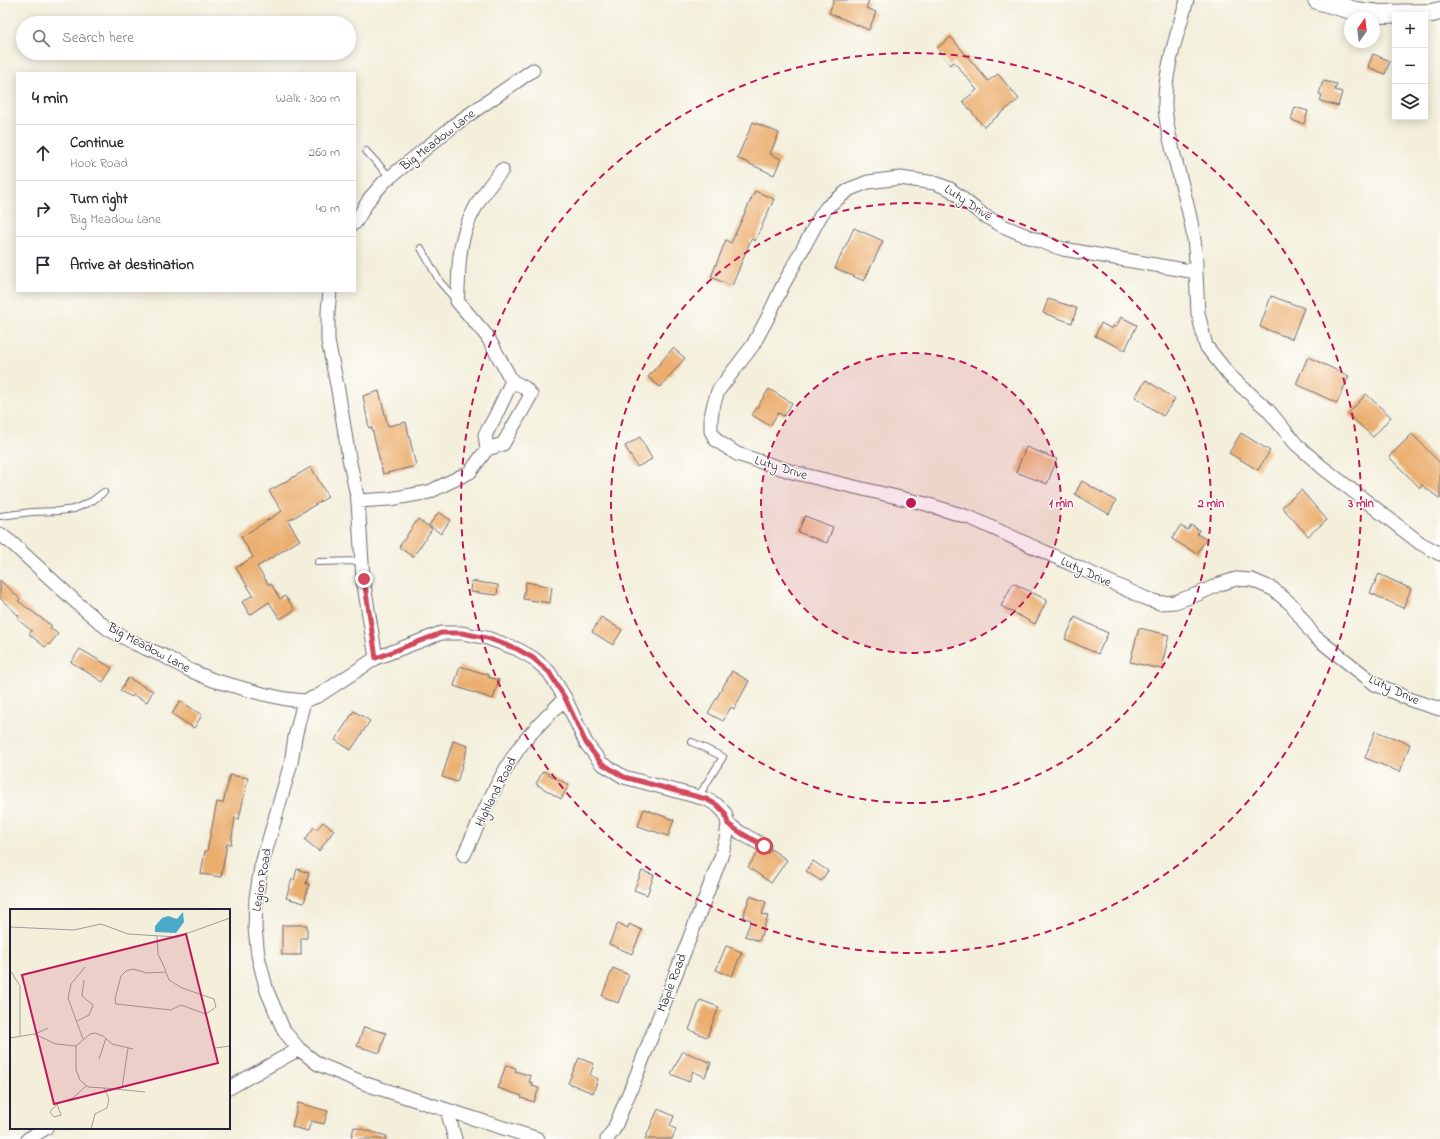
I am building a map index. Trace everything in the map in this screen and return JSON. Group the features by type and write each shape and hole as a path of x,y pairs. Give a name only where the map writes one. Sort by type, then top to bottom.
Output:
{"street":[{"path":"1188,0 1168,69 1165,107 1168,130 1197,256 1196,272 1198,313 1206,346 1230,376 1268,410 1296,444 1322,467 1420,542 1440,554"},
{"path":"1317,0 1355,11 1380,14 1432,13 1440,11"},
{"name":"Big Meadow Lane","path":"356,219 359,208 390,177 457,123 533,70"},
{"path":"358,501 390,499 429,492 470,472 486,449 503,444 530,396 525,388 512,381 487,336 456,301 460,254 464,234 473,210 481,196 502,170"},
{"name":"Luty Drive","path":"1196,272 1062,249 1003,226 990,219 950,189 935,182 900,178 868,182 850,189 827,207 821,215 753,345 718,391 711,417 712,431 716,440 737,454 796,473 926,504 971,518 1147,600 1160,604 1175,602 1220,584 1236,580 1252,580 1273,589 1292,605 1314,636 1375,684 1414,701 1440,709"},
{"path":"330,292 328,341 338,390 348,458 358,501 364,579 376,658"},
{"path":"486,449 485,436 512,381"},
{"name":"Big Meadow Lane","path":"0,534 108,629 136,644 166,657 189,670 213,680 263,694 304,701"},
{"path":"304,701 318,696 376,658 441,633 462,633 487,638 517,649 533,658 549,672 565,698 586,743 601,763 624,777 706,799 717,805 725,813 728,824 764,846"},
{"name":"Highland Road","path":"464,855 494,792 520,747 565,698"},
{"name":"Legion Road","path":"304,701 295,737 291,763 261,868 256,898 255,928 258,956 267,991 284,1031 299,1049 318,1064 369,1085 538,1139"},
{"name":"Maple Road","path":"607,1139 614,1129 635,1079 721,857 728,824"},
{"path":"230,1087 299,1049"},
{"path":"447,1110 455,1139"},
{"path":"28,1139 44,1129"}],"lane":[{"path":"366,150 390,177"},
{"path":"421,248 440,282 456,301"},
{"path":"0,516 74,509 92,501 104,492"},
{"path":"318,562 362,561"},
{"path":"692,742 723,757 698,797"}],"building":[{"path":"834,0 869,0 866,8 876,12 869,30 829,13"},
{"path":"951,37 988,81 998,74 1019,99 984,127 963,101 977,90 954,62 950,65 937,48"},
{"path":"1373,54 1390,61 1385,74 1368,67"},
{"path":"1323,81 1337,84 1335,90 1342,92 1338,106 1320,101 1322,95 1319,94"},
{"path":"1295,107 1308,111 1304,124 1291,120"},
{"path":"753,122 779,133 770,154 781,159 774,175 737,158"},
{"path":"755,191 774,199 755,241 751,239 732,286 711,277 726,240 731,243"},
{"path":"854,228 883,241 864,281 835,268"},
{"path":"1271,296 1304,308 1292,339 1260,327"},
{"path":"1048,299 1077,308 1072,323 1043,313"},
{"path":"1121,317 1137,325 1125,350 1095,336 1101,323 1112,329 1113,326 1116,327"},
{"path":"673,348 685,358 660,387 648,377"},
{"path":"1308,357 1349,376 1337,403 1296,384"},
{"path":"1146,380 1175,399 1163,416 1135,397"},
{"path":"769,389 792,403 784,416 778,413 770,426 752,415"},
{"path":"379,391 388,426 406,422 416,466 383,474 372,428 369,428 363,396"},
{"path":"1366,394 1391,417 1373,437 1348,414"},
{"path":"1241,433 1270,451 1258,470 1229,453"},
{"path":"1412,434 1440,463 1440,499 1422,485 1420,488 1389,457"},
{"path":"640,437 652,459 637,467 625,446"},
{"path":"1026,447 1057,459 1047,484 1016,472"},
{"path":"311,467 328,497 288,521 300,540 257,567 269,585 271,584 280,599 285,596 295,610 280,619 269,602 250,615 242,602 253,595 236,568 253,557 241,537 282,511 269,491"},
{"path":"1082,481 1116,501 1109,514 1075,494"},
{"path":"1301,490 1327,520 1308,536 1282,507"},
{"path":"439,512 450,520 441,534 429,525"},
{"path":"805,516 833,527 827,543 798,532"},
{"path":"418,519 432,529 413,557 399,547"},
{"path":"1191,525 1199,530 1197,534 1206,539 1197,554 1172,539 1180,526 1188,530"},
{"path":"1379,574 1411,589 1403,608 1370,593"},
{"path":"0,580 20,599 18,601 52,626 50,628 58,634 49,645 48,644 45,647 29,634 32,631 17,619 19,616 0,598"},
{"path":"471,581 498,585 497,595 470,592"},
{"path":"526,582 552,587 550,603 523,599"},
{"path":"1013,583 1047,600 1035,624 1001,606"},
{"path":"601,617 622,630 613,645 592,632"},
{"path":"1075,617 1108,633 1098,654 1065,639"},
{"path":"1139,628 1169,635 1161,669 1130,662"},
{"path":"80,649 112,668 103,682 71,662"},
{"path":"460,666 489,675 488,677 499,680 493,699 454,686"},
{"path":"732,671 749,681 734,709 731,707 723,721 708,713"},
{"path":"128,678 153,691 147,702 133,695 132,697 120,691"},
{"path":"180,701 202,715 194,728 172,714"},
{"path":"354,711 370,721 351,750 335,740"},
{"path":"1375,731 1410,744 1400,772 1365,758"},
{"path":"453,741 468,746 457,782 442,777"},
{"path":"543,771 569,785 561,799 536,784"},
{"path":"230,775 248,778 239,819 235,818 231,844 227,844 221,877 201,874 217,802 223,803"},
{"path":"644,809 674,820 668,836 638,826"},
{"path":"323,822 334,830 319,851 305,840 314,827 317,829"},
{"path":"771,849 787,860 771,883 748,867 758,852 764,854 768,853"},
{"path":"813,861 828,871 821,881 806,871"},
{"path":"297,869 309,873 306,884 309,884 304,903 286,898"},
{"path":"642,871 654,875 647,895 634,890"},
{"path":"750,896 766,902 762,914 768,916 759,941 745,936 751,920 743,917"},
{"path":"618,923 628,928 629,924 642,930 632,954 609,944"},
{"path":"282,925 307,925 307,938 301,938 301,955 282,955"},
{"path":"726,946 742,952 732,976 716,970"},
{"path":"613,968 629,975 618,1003 602,996"},
{"path":"700,1000 719,1007 707,1037 689,1030"},
{"path":"364,1027 386,1033 380,1053 357,1046"},
{"path":"683,1051 711,1063 705,1077 693,1071 689,1082 671,1074"},
{"path":"579,1058 594,1064 590,1075 598,1079 593,1093 568,1083"},
{"path":"506,1065 516,1068 515,1071 531,1076 529,1082 533,1083 532,1086 539,1088 534,1102 521,1098 522,1096 498,1088"},
{"path":"298,1103 328,1111 324,1124 311,1121 308,1131 292,1127"},
{"path":"658,1109 674,1116 670,1126 676,1129 672,1139 645,1139"},
{"path":"354,1127 387,1136 386,1139 351,1139"}],"route":[{"path":"364,579 376,658 441,633 462,633 487,638 517,649 533,658 549,672 565,698 586,743 601,763 624,777 706,799 717,805 725,813 728,824 764,846"}]}
